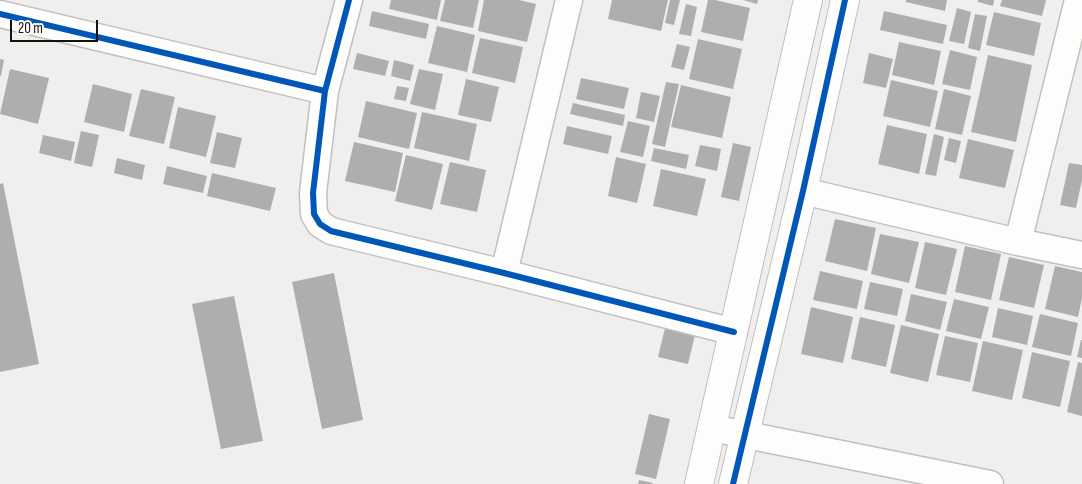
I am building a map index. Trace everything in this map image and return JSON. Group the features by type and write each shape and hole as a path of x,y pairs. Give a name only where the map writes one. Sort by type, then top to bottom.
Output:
{"street":[{"path":"349,0 325,91 314,193 314,214 320,224 331,231 504,272 734,332"},
{"path":"504,272 569,0"},
{"path":"699,484 808,0"},
{"path":"733,484 803,191 845,0"},
{"path":"1018,242 1078,0"},
{"path":"0,14 325,91"},
{"path":"803,191 1018,242 1082,255"},
{"path":"712,428 990,484"}],"building":[{"path":"391,0 441,0 437,20 389,9"},
{"path":"445,0 479,0 473,28 440,21"},
{"path":"484,0 519,0 536,4 527,42 478,31"},
{"path":"612,0 668,0 661,31 608,19"},
{"path":"670,0 680,0 674,25 665,23"},
{"path":"708,0 750,8 743,41 701,32"},
{"path":"743,0 758,0 757,4"},
{"path":"906,0 947,0 945,11 906,2"},
{"path":"978,0 994,0 993,6 978,2"},
{"path":"1002,0 1046,0 1042,16 1000,6"},
{"path":"686,4 697,7 691,36 679,34"},
{"path":"957,8 971,12 964,44 949,41"},
{"path":"372,11 429,24 426,39 369,26"},
{"path":"884,11 947,25 943,44 880,30"},
{"path":"994,12 1041,23 1034,56 986,45"},
{"path":"975,14 987,16 980,51 968,48"},
{"path":"437,26 475,35 467,72 428,63"},
{"path":"480,38 523,47 515,83 472,73"},
{"path":"698,39 742,49 733,89 689,79"},
{"path":"899,42 941,51 934,85 892,75"},
{"path":"677,44 690,47 684,70 671,67"},
{"path":"950,50 977,57 970,90 942,84"},
{"path":"357,53 389,61 385,76 353,69"},
{"path":"869,53 893,59 886,88 863,83"},
{"path":"988,55 1032,65 1016,142 971,132"},
{"path":"0,59 4,60 1,76 0,76"},
{"path":"394,60 414,65 410,81 391,76"},
{"path":"10,69 49,78 38,124 0,114"},
{"path":"419,69 443,74 435,110 410,104"},
{"path":"581,78 629,88 624,109 576,99"},
{"path":"466,79 499,87 491,122 458,115"},
{"path":"891,80 938,91 930,127 883,116"},
{"path":"666,82 679,84 665,147 652,144"},
{"path":"93,84 132,94 124,132 84,122"},
{"path":"681,85 731,97 722,138 671,127"},
{"path":"397,86 409,88 406,101 394,99"},
{"path":"141,89 175,97 164,144 129,136"},
{"path":"944,89 971,96 962,135 935,129"},
{"path":"641,92 660,96 654,122 636,118"},
{"path":"366,101 417,113 409,149 358,137"},
{"path":"573,103 625,115 623,126 570,114"},
{"path":"178,107 216,116 206,157 169,148"},
{"path":"422,112 477,124 469,161 414,148"},
{"path":"628,121 650,126 643,157 620,152"},
{"path":"887,125 927,134 919,174 878,164"},
{"path":"567,126 612,136 608,154 563,144"},
{"path":"81,131 99,135 92,167 74,163"},
{"path":"217,132 242,138 235,168 210,163"},
{"path":"934,134 944,137 936,176 925,174"},
{"path":"43,135 75,142 71,161 39,153"},
{"path":"949,138 961,141 956,163 944,160"},
{"path":"968,139 1014,150 1005,188 959,178"},
{"path":"354,142 403,153 395,192 345,181"},
{"path":"733,143 751,147 739,201 721,197"},
{"path":"700,145 721,149 717,171 695,166"},
{"path":"654,148 689,155 686,169 651,161"},
{"path":"406,155 443,164 432,210 395,201"},
{"path":"616,157 646,164 637,203 608,196"},
{"path":"117,158 145,165 142,180 114,173"},
{"path":"450,162 486,170 477,212 440,204"},
{"path":"1069,163 1082,165 1082,180 1076,208 1060,205"},
{"path":"167,166 207,176 203,193 163,184"},
{"path":"661,169 706,179 697,216 653,206"},
{"path":"212,173 276,188 270,211 207,196"},
{"path":"3,183 39,364 0,372 0,184"},
{"path":"835,219 876,228 867,271 825,261"},
{"path":"880,234 919,242 909,283 871,274"},
{"path":"925,242 957,249 946,295 915,288"},
{"path":"965,246 1001,254 991,300 955,292"},
{"path":"1009,257 1044,265 1034,308 999,300"},
{"path":"1055,266 1082,272 1082,298 1078,317 1045,309"},
{"path":"820,271 863,281 857,309 813,300"},
{"path":"334,273 363,420 322,429 292,282"},
{"path":"870,282 903,289 897,316 864,309"},
{"path":"911,294 947,302 940,330 905,321"},
{"path":"234,296 263,441 221,449 192,304"},
{"path":"954,299 989,307 981,339 946,331"},
{"path":"811,307 853,317 843,363 801,354"},
{"path":"998,308 1033,316 1027,345 992,337"},
{"path":"1040,314 1078,323 1071,356 1032,347"},
{"path":"860,317 895,325 886,367 851,359"},
{"path":"901,325 939,334 928,382 890,373"},
{"path":"665,328 695,335 688,364 658,357"},
{"path":"945,336 978,343 970,382 936,375"},
{"path":"1082,340 1082,358 1077,357"},
{"path":"983,341 1023,350 1012,400 972,391"},
{"path":"1032,352 1070,361 1060,407 1022,398"},
{"path":"1078,362 1082,363 1082,416 1067,412"},
{"path":"649,414 670,419 656,479 635,474"},
{"path":"639,480 653,483 638,484"}],"cycle path":[{"path":"349,0 325,91 313,193 314,214 320,224 331,231 734,332"},
{"path":"733,484 803,191 845,0"},
{"path":"0,14 325,91"}]}
